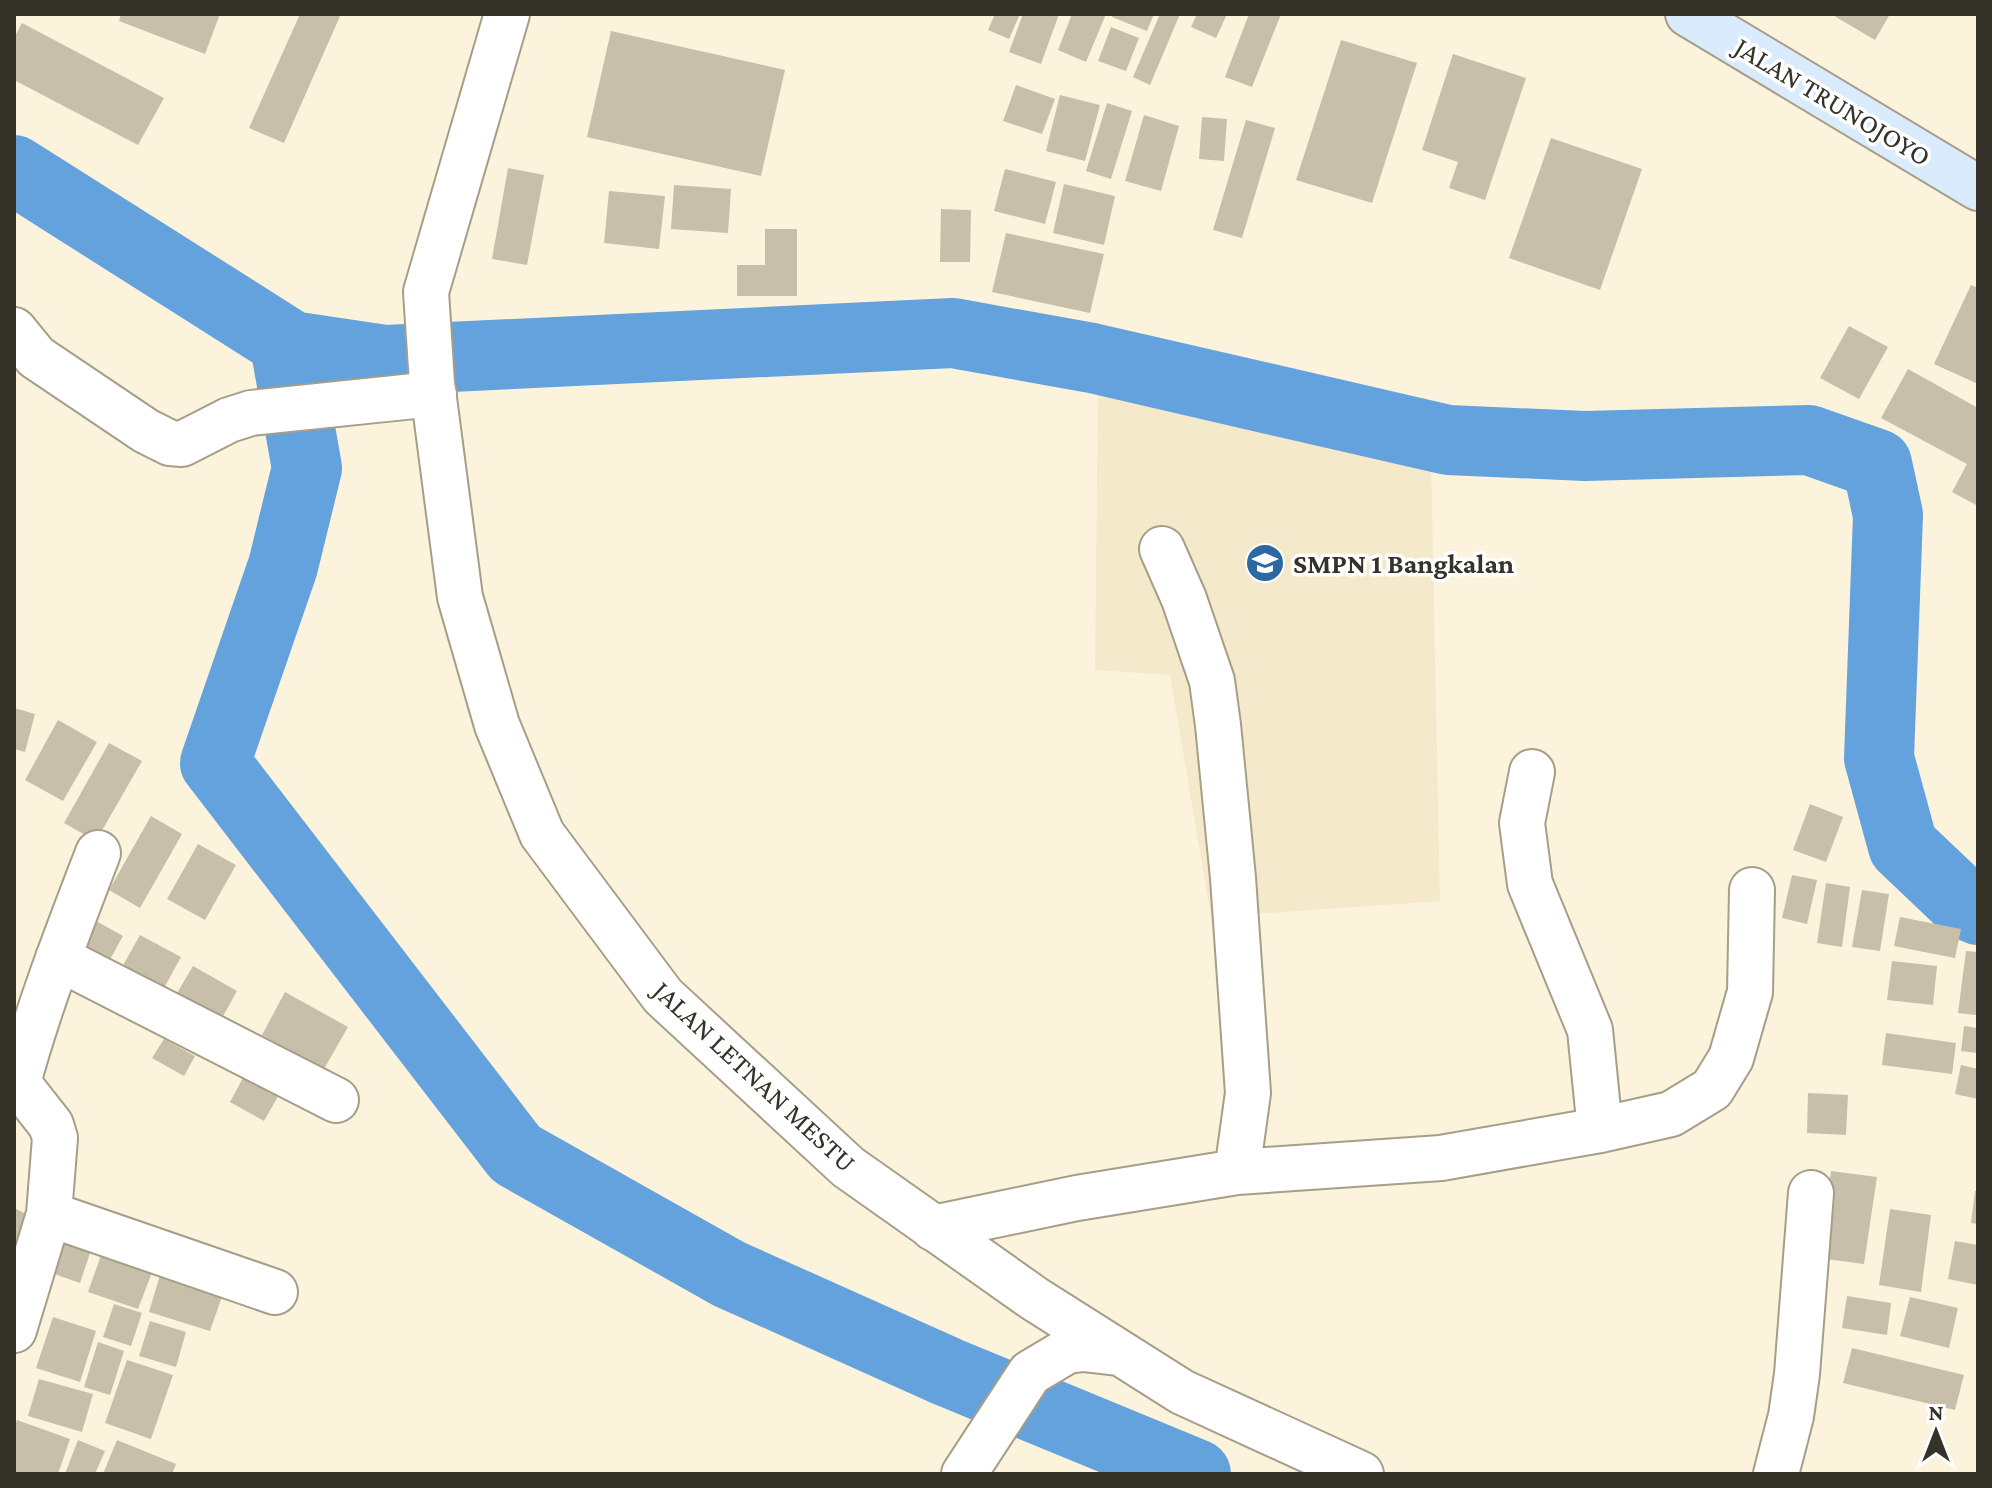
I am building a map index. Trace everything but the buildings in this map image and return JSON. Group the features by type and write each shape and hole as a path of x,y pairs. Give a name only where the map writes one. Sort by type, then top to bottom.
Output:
{"main road":[{"name":"JALAN TRUNOJOYO","path":"1688,14 1978,188"}],"street":[{"name":"JALAN LETNAN MESTU","path":"507,14 426,292 433,388 460,597 497,725 542,834 663,996 848,1167 1035,1299 1182,1392 1361,1474"},
{"path":"21,358 146,431 170,443 182,444 229,420 251,413 323,406 433,388"},
{"path":"1162,549 1184,599 1212,681 1218,725 1233,878 1248,1093 1237,1172"},
{"path":"1532,772 1522,823 1530,884 1590,1030 1600,1130"},
{"path":"15,1322 49,1214 55,1138 51,1125 16,1083 58,958 98,853"},
{"path":"933,1228 1077,1198 1237,1172 1441,1158 1671,1114 1712,1089 1731,1058 1750,992 1752,890"},
{"path":"58,958 336,1100"},
{"path":"1776,1474 1791,1416 1797,1374 1811,1193"},
{"path":"49,1214 275,1292"},
{"path":"1028,1376 1035,1299"},
{"path":"964,1474 1028,1376 1067,1351 1083,1349 1118,1353"}],"shaded area":[{"name":"SMPN 1 Bangkalan","path":"1098,383 1326,431 1431,457 1440,901 1211,917 1170,675 1095,670"}],"waterway":[{"path":"14,170 292,346 386,360 953,333 1092,358 1448,440 1585,446 1809,440 1877,464 1888,515 1879,758 1903,846 1962,902 1978,910"},
{"path":"292,346 287,356 307,468 283,566 215,763 516,1154 729,1274 948,1372 1196,1474"}],"place":[{"name":"SMPN 1 Bangkalan","path":"1265,563"}]}
